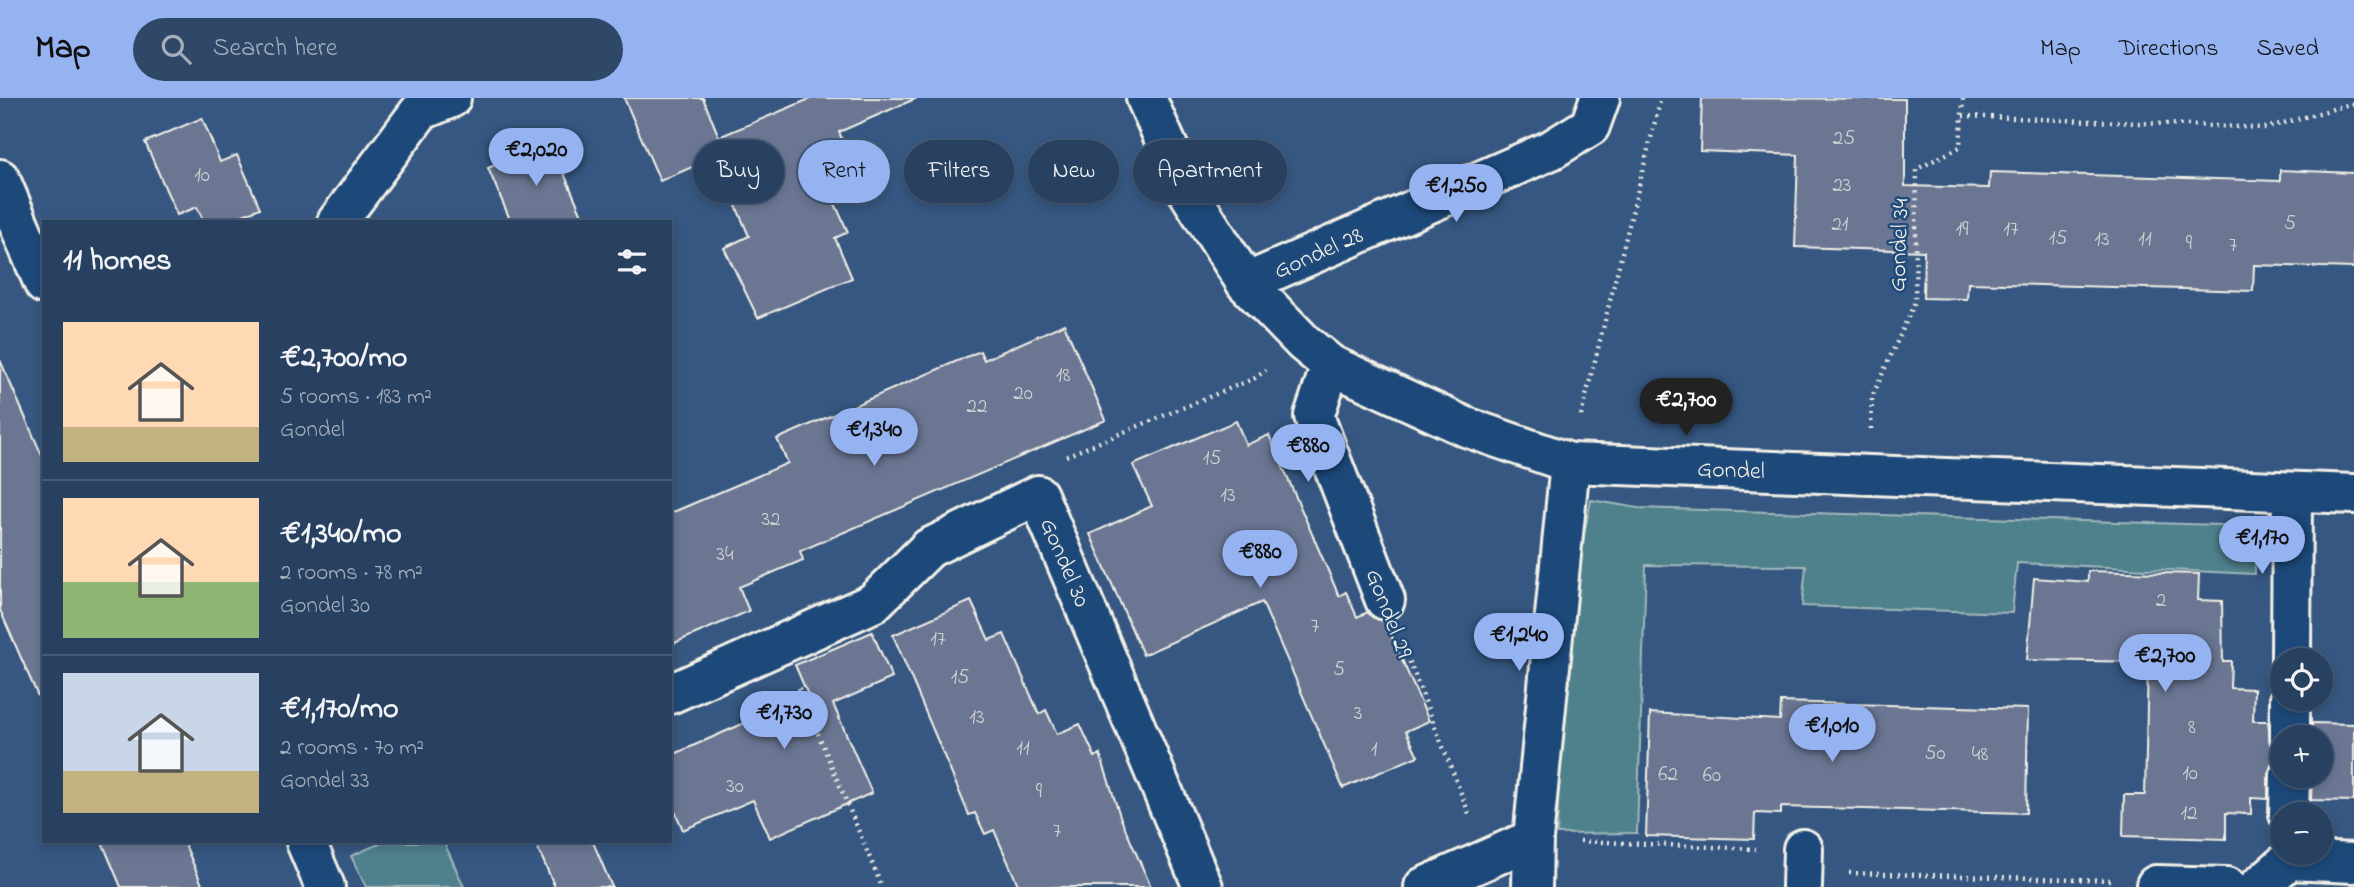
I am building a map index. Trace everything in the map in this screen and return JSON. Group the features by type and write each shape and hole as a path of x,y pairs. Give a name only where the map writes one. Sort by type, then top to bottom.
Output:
{"street":[{"path":"339,220 421,111 451,98"},
{"name":"Gondel","path":"1146,98 1187,190 1246,283 1318,354 1466,427 1570,463 2354,494"},
{"name":"Gondel 28","path":"1246,283 1551,150 1590,126 1600,98"},
{"path":"0,179 42,279"},
{"name":"Gondel 29","path":"1318,354 1314,416 1385,600"},
{"path":"1532,887 1533,839 1570,463"},
{"path":"2291,648 2292,493"},
{"name":"Gondel 30","path":"678,691 873,603 929,548 1038,495 1203,887"},
{"path":"1424,887 1533,839"},
{"path":"311,843 325,887"},
{"path":"1802,887 1803,849"},
{"path":"2333,861 2354,863"},
{"path":"2258,887 2280,865"},
{"path":"2156,886 2227,887"}],"path":[{"path":"1570,463 1661,98"},
{"name":"Gondel 34","path":"1870,475 1872,397 1915,302 1917,169 1960,147 1963,98"},
{"path":"1963,116 2266,128 2354,103"},
{"path":"1038,495 1063,457 1318,354"},
{"name":"Gondel 29","path":"1385,600 1487,859"},
{"path":"781,645 882,887"}],"green space":[{"path":"1591,500 1638,508 2255,526 2255,574 2017,563 2012,613 1802,606 1806,566 1646,565 1637,833 1557,834 1559,774 1583,539"},
{"path":"381,843 444,843 464,887 366,887 351,856"}],"building":[{"path":"624,98 703,98 719,137 812,98 917,98 839,132 842,140 798,140 798,203 835,203 848,232 835,238 852,278 758,318 724,248 749,236 735,203 784,203 784,140 693,140 693,167 660,181"},
{"path":"1702,98 1905,99 1905,186 1989,188 1990,172 2280,181 2280,170 2354,173 2354,268 2254,265 2253,291 1968,283 1967,299 1923,298 1924,251 1795,247 1798,155 1700,151"},
{"path":"202,118 220,162 237,155 260,208 231,220 203,220 197,207 177,215 145,142"},
{"path":"550,141 584,220 510,220 488,168"},
{"path":"1064,324 1106,420 800,551 803,560 739,587 749,611 672,644 672,513 788,463 777,439 980,351 984,360"},
{"path":"0,360 42,455 42,705 0,610"},
{"path":"1236,421 1246,445 1269,435 1339,596 1346,592 1357,617 1368,612 1372,617 1385,621 1429,721 1406,731 1418,756 1343,788 1262,602 1143,655 1090,534 1152,506 1133,465"},
{"path":"2088,571 2199,574 2198,600 2222,601 2223,661 2231,661 2230,688 2254,689 2253,721 2268,721 2270,738 2268,799 2251,798 2251,814 2226,813 2226,839 2123,836 2124,795 2145,795 2148,662 2027,660 2034,578 2088,582"},
{"path":"971,601 989,640 1004,634 1039,714 1046,710 1057,734 1080,724 1095,757 1100,754 1121,819 1151,887 1019,887 994,830 985,834 975,813 969,815 893,635"},
{"path":"872,632 892,678 833,704 872,793 770,838 753,800 683,830 672,805 672,755 808,695 795,665"},
{"path":"1781,702 2028,709 2026,813 1781,807 1781,814 1755,813 1754,839 1646,836 1650,713 1780,720"},
{"path":"2354,724 2354,801 2311,800 2311,788 2333,788 2333,725 2312,725"},
{"path":"102,843 184,843 203,887 121,887"},
{"path":"535,843 593,843 612,887 555,887"}]}
